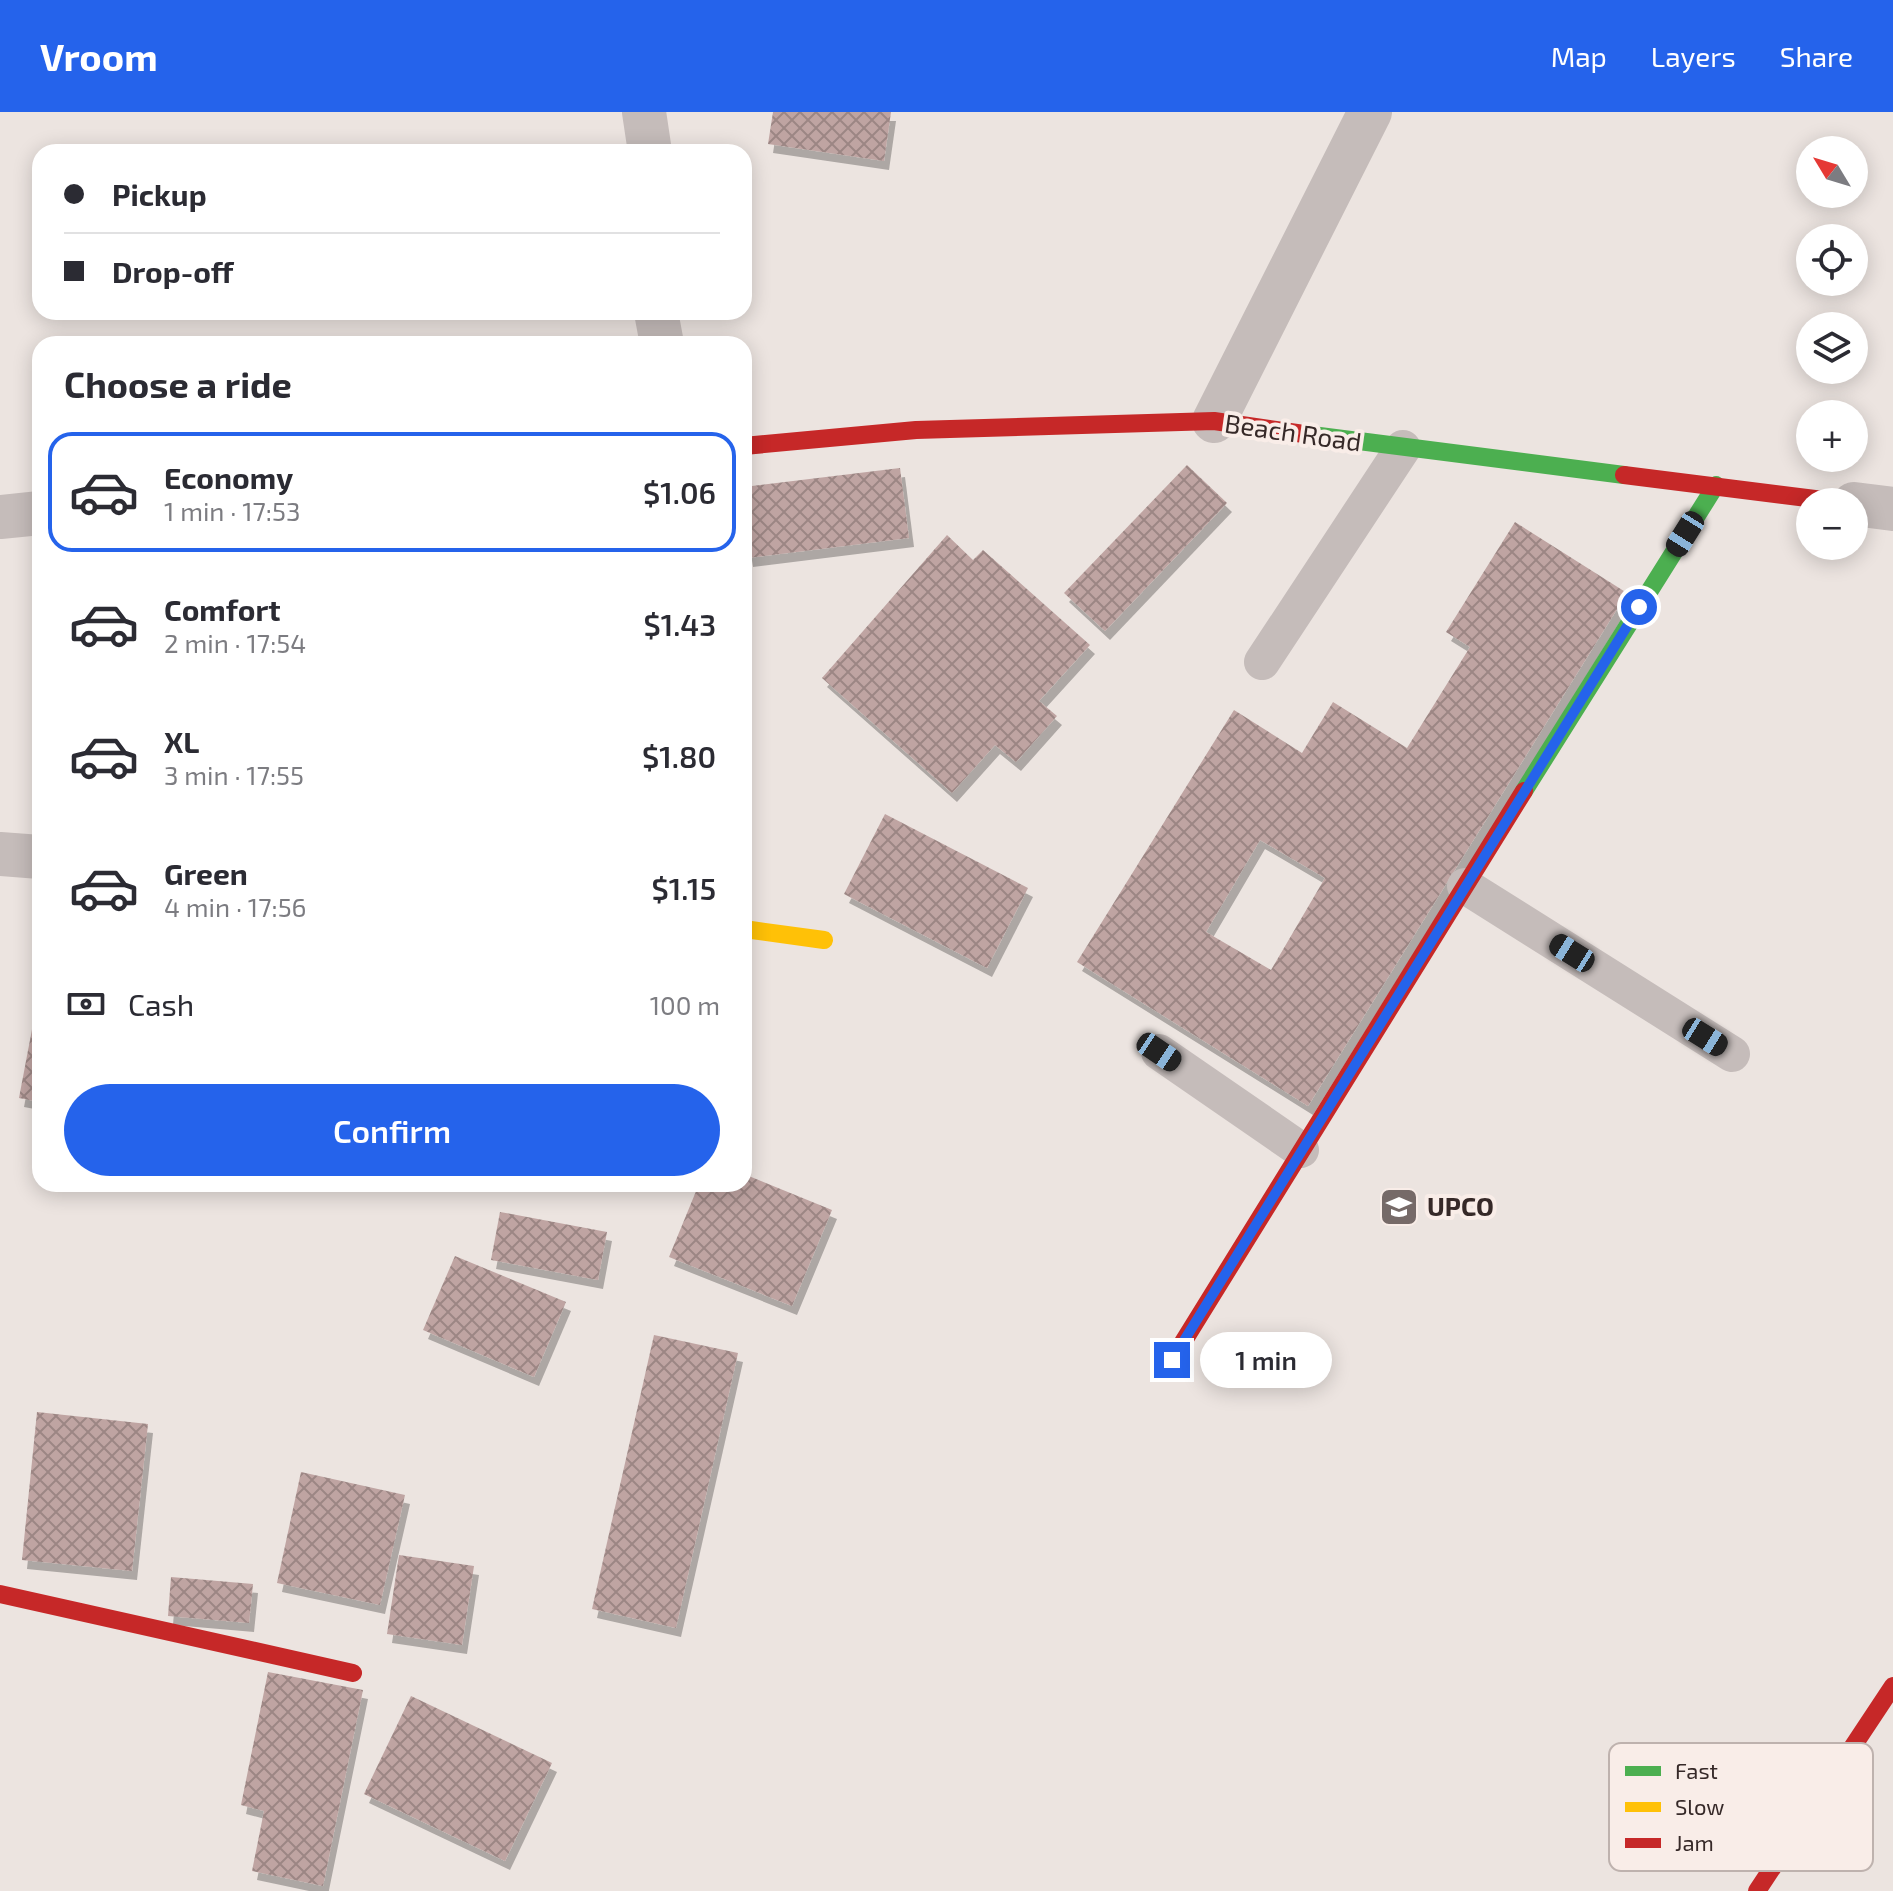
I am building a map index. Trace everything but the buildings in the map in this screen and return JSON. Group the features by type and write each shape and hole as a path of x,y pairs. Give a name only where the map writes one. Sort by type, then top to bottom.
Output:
{"street":[{"path":"644,112 649,144"},
{"path":"1214,421 1370,112"},
{"name":"Beach Road","path":"752,445 916,430 1214,421 1403,448 1796,496"},
{"path":"1172,1360 1716,485"},
{"path":"1868,506 1893,509"},
{"path":"0,517 32,514"},
{"path":"0,854 32,856"},
{"path":"752,930 824,940"},
{"path":"0,1594 353,1673"},
{"path":"1855,1743 1893,1686"},
{"path":"1757,1891 1770,1871"}],"lane":[{"path":"1262,662 1403,448"},
{"path":"1465,886 1732,1054"},
{"path":"1159,1052 1301,1150"}],"traffic: fast":[{"path":"1304,434 1624,475"},
{"path":"1524,791 1716,485"}],"traffic: slow":[{"path":"752,930 824,940"}],"traffic: jam":[{"path":"752,445 916,430 1214,421 1304,434"},
{"path":"1624,475 1796,497"},
{"path":"1172,1360 1524,791"},
{"path":"0,1594 353,1673"},
{"path":"1855,1743 1893,1686"},
{"path":"1757,1891 1770,1871"}],"place":[{"name":"UPCO","path":"1399,1207"}],"route":[{"path":"1172,1360 1639,607"}]}
